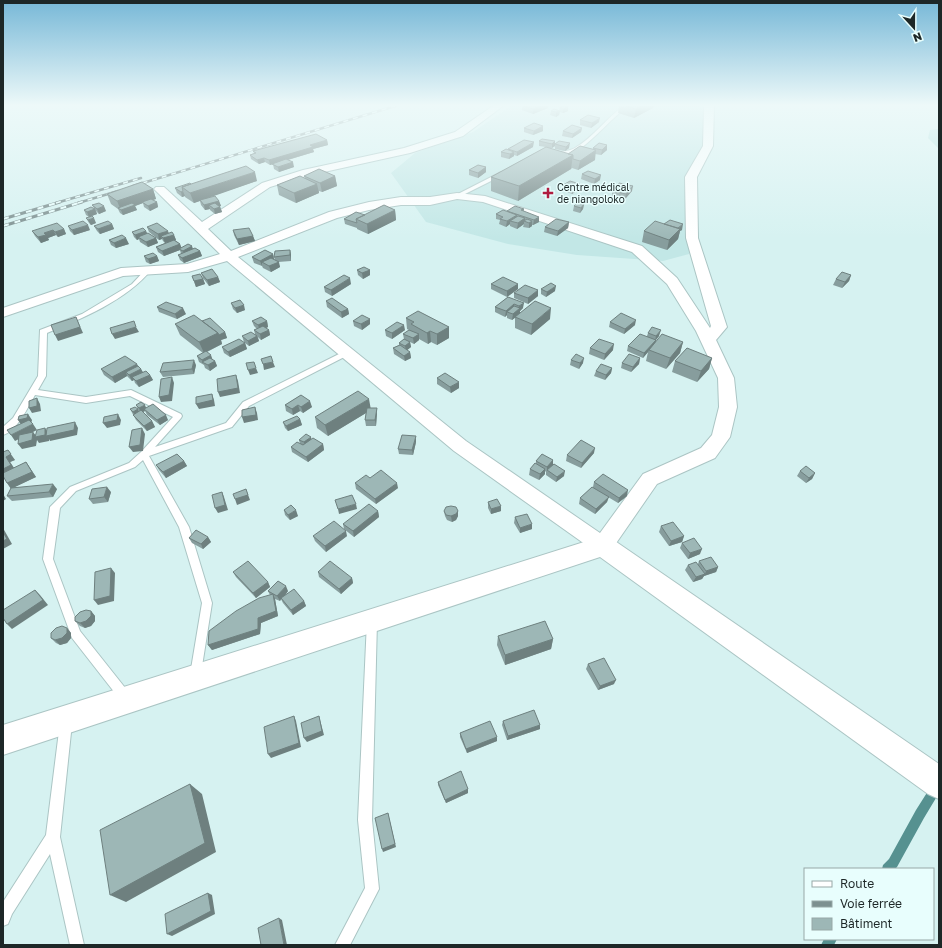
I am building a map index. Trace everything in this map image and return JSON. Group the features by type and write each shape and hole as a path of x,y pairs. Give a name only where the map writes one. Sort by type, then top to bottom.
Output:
{"main road":[{"path":"3,740 602,546 935,780"}],"street":[{"path":"200,229 266,185 303,173 408,150"},
{"path":"706,150 691,177 690,198 692,238 720,327 708,340"},
{"path":"3,313 121,272 188,268 230,256 333,214 401,201 430,201 458,196 485,199 637,249 672,281 708,340 726,378 728,407 722,437 708,453 650,479 602,546 460,446 230,256 200,229 160,189"}],"lane":[{"path":"546,157 569,153 574,150"},
{"path":"458,196 504,173"},
{"path":"3,432 16,420 42,376 43,332 84,314 134,285 148,270"},
{"path":"144,454 229,425 246,404 348,353"},
{"path":"33,392 86,400 131,393 178,416 144,454 132,465 73,488 55,507 48,558 76,634 128,700"},
{"path":"144,454 184,527 207,603 196,678"},
{"path":"342,945 372,889 365,820 372,621"},
{"path":"66,720 53,836 77,945"},
{"path":"3,919 6,910 53,836"}],"shaded area":[{"name":"Centre médical de niangoloko","path":"423,150 704,150 691,208 689,254 663,261 577,255 508,244 426,222 391,173 415,153"}],"building":[{"path":"302,150 269,160 264,158 257,160 250,155 256,153 253,151"},
{"path":"509,150 514,152 510,154 501,152"},
{"path":"540,150 557,150 573,155 519,186 491,177"},
{"path":"574,150 596,150 580,161 573,159 573,155 568,154"},
{"path":"286,159 293,162 278,167 272,164"},
{"path":"478,165 486,167 478,173 469,170"},
{"path":"246,166 255,172 190,193 182,187"},
{"path":"319,169 335,176 320,183 304,176"},
{"path":"588,171 601,175 595,179 582,174"},
{"path":"300,176 317,184 294,193 277,185"},
{"path":"570,181 580,184 573,189 563,185"},
{"path":"142,182 153,189 117,201 107,194"},
{"path":"190,183 191,184 182,187 183,191 181,192 175,188"},
{"path":"619,183 633,186 626,194 612,191"},
{"path":"215,196 219,201 204,205 200,200"},
{"path":"151,199 157,202 148,206 142,202"},
{"path":"99,203 104,206 97,209 92,205"},
{"path":"132,203 135,205 121,210 118,208"},
{"path":"215,203 220,207 214,209 209,205"},
{"path":"577,203 584,204 581,208 574,206"},
{"path":"384,205 395,210 367,224 356,219"},
{"path":"515,206 539,217 534,220 507,211"},
{"path":"91,207 95,209 87,212 84,210"},
{"path":"503,210 517,215 507,221 500,219 503,217 496,214"},
{"path":"356,212 365,215 356,219 357,223 344,219"},
{"path":"92,216 94,218 88,220 86,218"},
{"path":"518,216 525,218 518,223 510,221"},
{"path":"527,219 532,221 529,223 524,221"},
{"path":"556,219 569,222 558,231 545,227"},
{"path":"670,220 683,224 678,228 664,224"},
{"path":"83,221 88,225 72,230 68,226"},
{"path":"108,221 112,224 98,229 94,226"},
{"path":"655,221 680,229 669,240 644,231"},
{"path":"57,223 64,229 55,232 53,230 44,233 46,235 38,237 32,231"},
{"path":"157,223 168,231 158,234 147,227"},
{"path":"143,228 146,231 135,235 132,232"},
{"path":"249,228 253,236 237,239 233,230"},
{"path":"172,232 174,235 163,238 161,236"},
{"path":"148,233 156,238 146,242 138,237"},
{"path":"122,235 126,238 114,243 109,240"},
{"path":"174,240 180,244 162,251 156,247"},
{"path":"188,244 192,246 183,251 179,249"},
{"path":"195,248 200,251 182,258 178,255"},
{"path":"265,250 273,254 260,261 252,257"},
{"path":"290,250 290,255 274,257 275,251"},
{"path":"153,253 157,256 148,259 144,256"},
{"path":"271,258 279,262 269,266 262,262"},
{"path":"364,267 370,270 362,273 357,270"},
{"path":"212,269 218,277 207,280 201,273"},
{"path":"842,272 851,275 845,282 836,279"},
{"path":"200,274 203,279 194,281 192,276"},
{"path":"344,275 350,278 331,290 324,287"},
{"path":"503,277 518,284 507,291 491,284"},
{"path":"551,283 556,286 547,292 541,289"},
{"path":"525,285 538,290 528,298 514,293"},
{"path":"508,297 524,303 519,306 514,304 506,311 495,307"},
{"path":"332,298 348,309 341,312 326,301"},
{"path":"240,300 244,305 235,308 231,303"},
{"path":"535,301 551,308 532,324 515,317"},
{"path":"166,302 183,308 175,314 157,307"},
{"path":"514,306 520,308 513,314 507,312"},
{"path":"418,311 449,327 437,334 430,331 427,333 411,324 414,322 406,318"},
{"path":"621,313 636,320 625,329 610,322"},
{"path":"194,315 218,333 199,342 175,324"},
{"path":"362,315 370,319 361,324 353,321"},
{"path":"76,317 80,327 55,335 51,325"},
{"path":"261,317 267,321 258,325 252,321"},
{"path":"210,318 225,332 219,335 202,321"},
{"path":"134,321 136,327 112,334 110,328"},
{"path":"397,322 404,325 392,333 385,330"},
{"path":"263,326 269,330 260,334 254,330"},
{"path":"652,327 661,330 656,336 648,333"},
{"path":"409,330 419,334 413,338 403,334"},
{"path":"251,332 257,336 248,341 242,336"},
{"path":"640,334 656,340 644,353 628,346"},
{"path":"662,334 683,342 670,358 649,350"},
{"path":"239,339 245,343 228,352 222,347"},
{"path":"404,339 410,342 405,346 399,343"},
{"path":"599,339 614,344 605,354 590,348"},
{"path":"400,345 410,352 404,356 393,348"},
{"path":"687,348 712,358 701,371 675,361"},
{"path":"206,351 211,355 202,360 197,356"},
{"path":"576,354 584,358 580,363 571,360"},
{"path":"629,354 640,358 633,367 622,363"},
{"path":"125,356 137,364 112,377 101,369"},
{"path":"271,356 273,362 263,364 261,359"},
{"path":"210,358 215,361 208,365 202,362"},
{"path":"194,360 192,369 160,372 163,363"},
{"path":"254,362 256,368 248,370 246,363"},
{"path":"601,364 612,368 606,375 596,371"},
{"path":"138,366 141,369 129,375 126,372"},
{"path":"146,371 150,375 136,381 132,377"},
{"path":"445,373 459,382 450,387 437,378"},
{"path":"236,375 238,388 218,392 217,379"},
{"path":"172,377 169,395 159,397 161,379"},
{"path":"358,391 369,399 325,425 315,417"},
{"path":"212,394 213,400 196,404 196,397"},
{"path":"301,395 310,401 301,407 298,405 292,409 285,405"},
{"path":"37,398 37,406 29,408 29,401"},
{"path":"141,402 145,405 139,408 136,405"},
{"path":"153,404 166,415 157,420 144,409"},
{"path":"135,407 138,409 133,412 130,409"},
{"path":"255,407 256,415 242,417 242,410"},
{"path":"367,408 377,408 375,420 365,420"},
{"path":"141,410 152,421 144,426 133,415"},
{"path":"28,414 27,418 18,420 19,416"},
{"path":"118,414 117,420 103,423 104,417"},
{"path":"297,416 300,419 286,426 283,422"},
{"path":"29,420 33,424 11,435 7,430"},
{"path":"75,422 74,430 46,436 47,428"},
{"path":"45,428 45,435 35,437 37,430"},
{"path":"142,428 140,445 129,447 132,430"},
{"path":"33,432 32,440 18,444 19,435"},
{"path":"306,434 311,437 304,442 299,440"},
{"path":"402,435 416,436 412,450 398,449"},
{"path":"313,438 323,444 306,457 291,447 297,442 303,445"},
{"path":"581,440 595,448 582,463 567,455"},
{"path":"8,450 11,454 6,457 11,465 3,469 3,452"},
{"path":"177,454 184,461 163,472 156,465"},
{"path":"542,454 553,460 547,467 536,461"},
{"path":"26,462 32,472 7,483 3,473"},
{"path":"535,463 545,469 540,474 530,469"},
{"path":"554,464 565,471 557,477 547,470"},
{"path":"806,466 815,473 809,478 800,471"},
{"path":"381,470 397,483 375,499 355,483 366,475 370,478"},
{"path":"603,474 628,490 619,498 594,482"},
{"path":"53,484 49,492 7,496 11,488"},
{"path":"107,487 104,497 89,499 92,489"},
{"path":"592,487 609,497 596,509 580,498"},
{"path":"246,489 248,495 235,499 233,494"},
{"path":"222,492 225,505 215,508 212,495"},
{"path":"352,495 356,504 338,509 335,500"},
{"path":"497,499 501,506 491,509 488,502"},
{"path":"369,504 378,511 353,531 343,524"},
{"path":"291,505 296,510 288,515 284,510"},
{"path":"446,507 456,507 458,511 456,514 451,516 446,515 444,511"},
{"path":"527,514 532,524 520,528 515,517"},
{"path":"334,521 346,531 325,546 313,536"},
{"path":"673,522 684,536 671,541 661,526"},
{"path":"196,530 208,537 201,544 189,538"},
{"path":"3,532 7,539 3,541"},
{"path":"694,538 702,549 690,553 682,543"},
{"path":"711,557 718,567 706,571 699,561"},
{"path":"248,561 268,582 253,593 233,572"},
{"path":"330,561 352,578 339,589 318,572"},
{"path":"696,562 705,574 696,577 688,565"},
{"path":"111,568 110,596 94,600 95,572"},
{"path":"278,581 286,586 277,596 268,591"},
{"path":"294,589 304,601 291,610 281,598"},
{"path":"35,590 43,600 7,624 3,618 3,610"},
{"path":"273,594 276,611 258,618 258,629 208,645 209,631 236,611 259,598"},
{"path":"86,610 91,611 91,616 86,621 80,623 75,621 75,617 80,612"},
{"path":"545,621 553,639 505,655 498,636"},
{"path":"62,626 67,628 67,633 62,638 55,640 51,638 51,633 56,628"},
{"path":"604,658 616,680 600,686 588,664"},
{"path":"534,710 540,725 508,736 503,721"},
{"path":"294,716 299,743 268,754 264,727"},
{"path":"319,716 322,731 304,738 301,723"},
{"path":"490,721 497,737 466,749 460,733"},
{"path":"461,771 468,789 445,800 438,782"},
{"path":"190,784 205,843 110,895 100,830"},
{"path":"388,813 395,844 382,849 375,818"},
{"path":"208,893 211,911 167,934 165,914"},
{"path":"279,918 284,945 261,945 258,928"}],"waterway":[{"path":"888,868 893,863 920,814 939,784"},
{"path":"827,945 830,940"}],"railway":[{"path":"133,186 250,150"},
{"path":"56,203 141,178"},
{"path":"78,203 118,191"},
{"path":"3,219 60,202"},
{"path":"3,226 82,202"}],"place":[{"name":"Centre médical de niangoloko","path":"548,193"}]}
